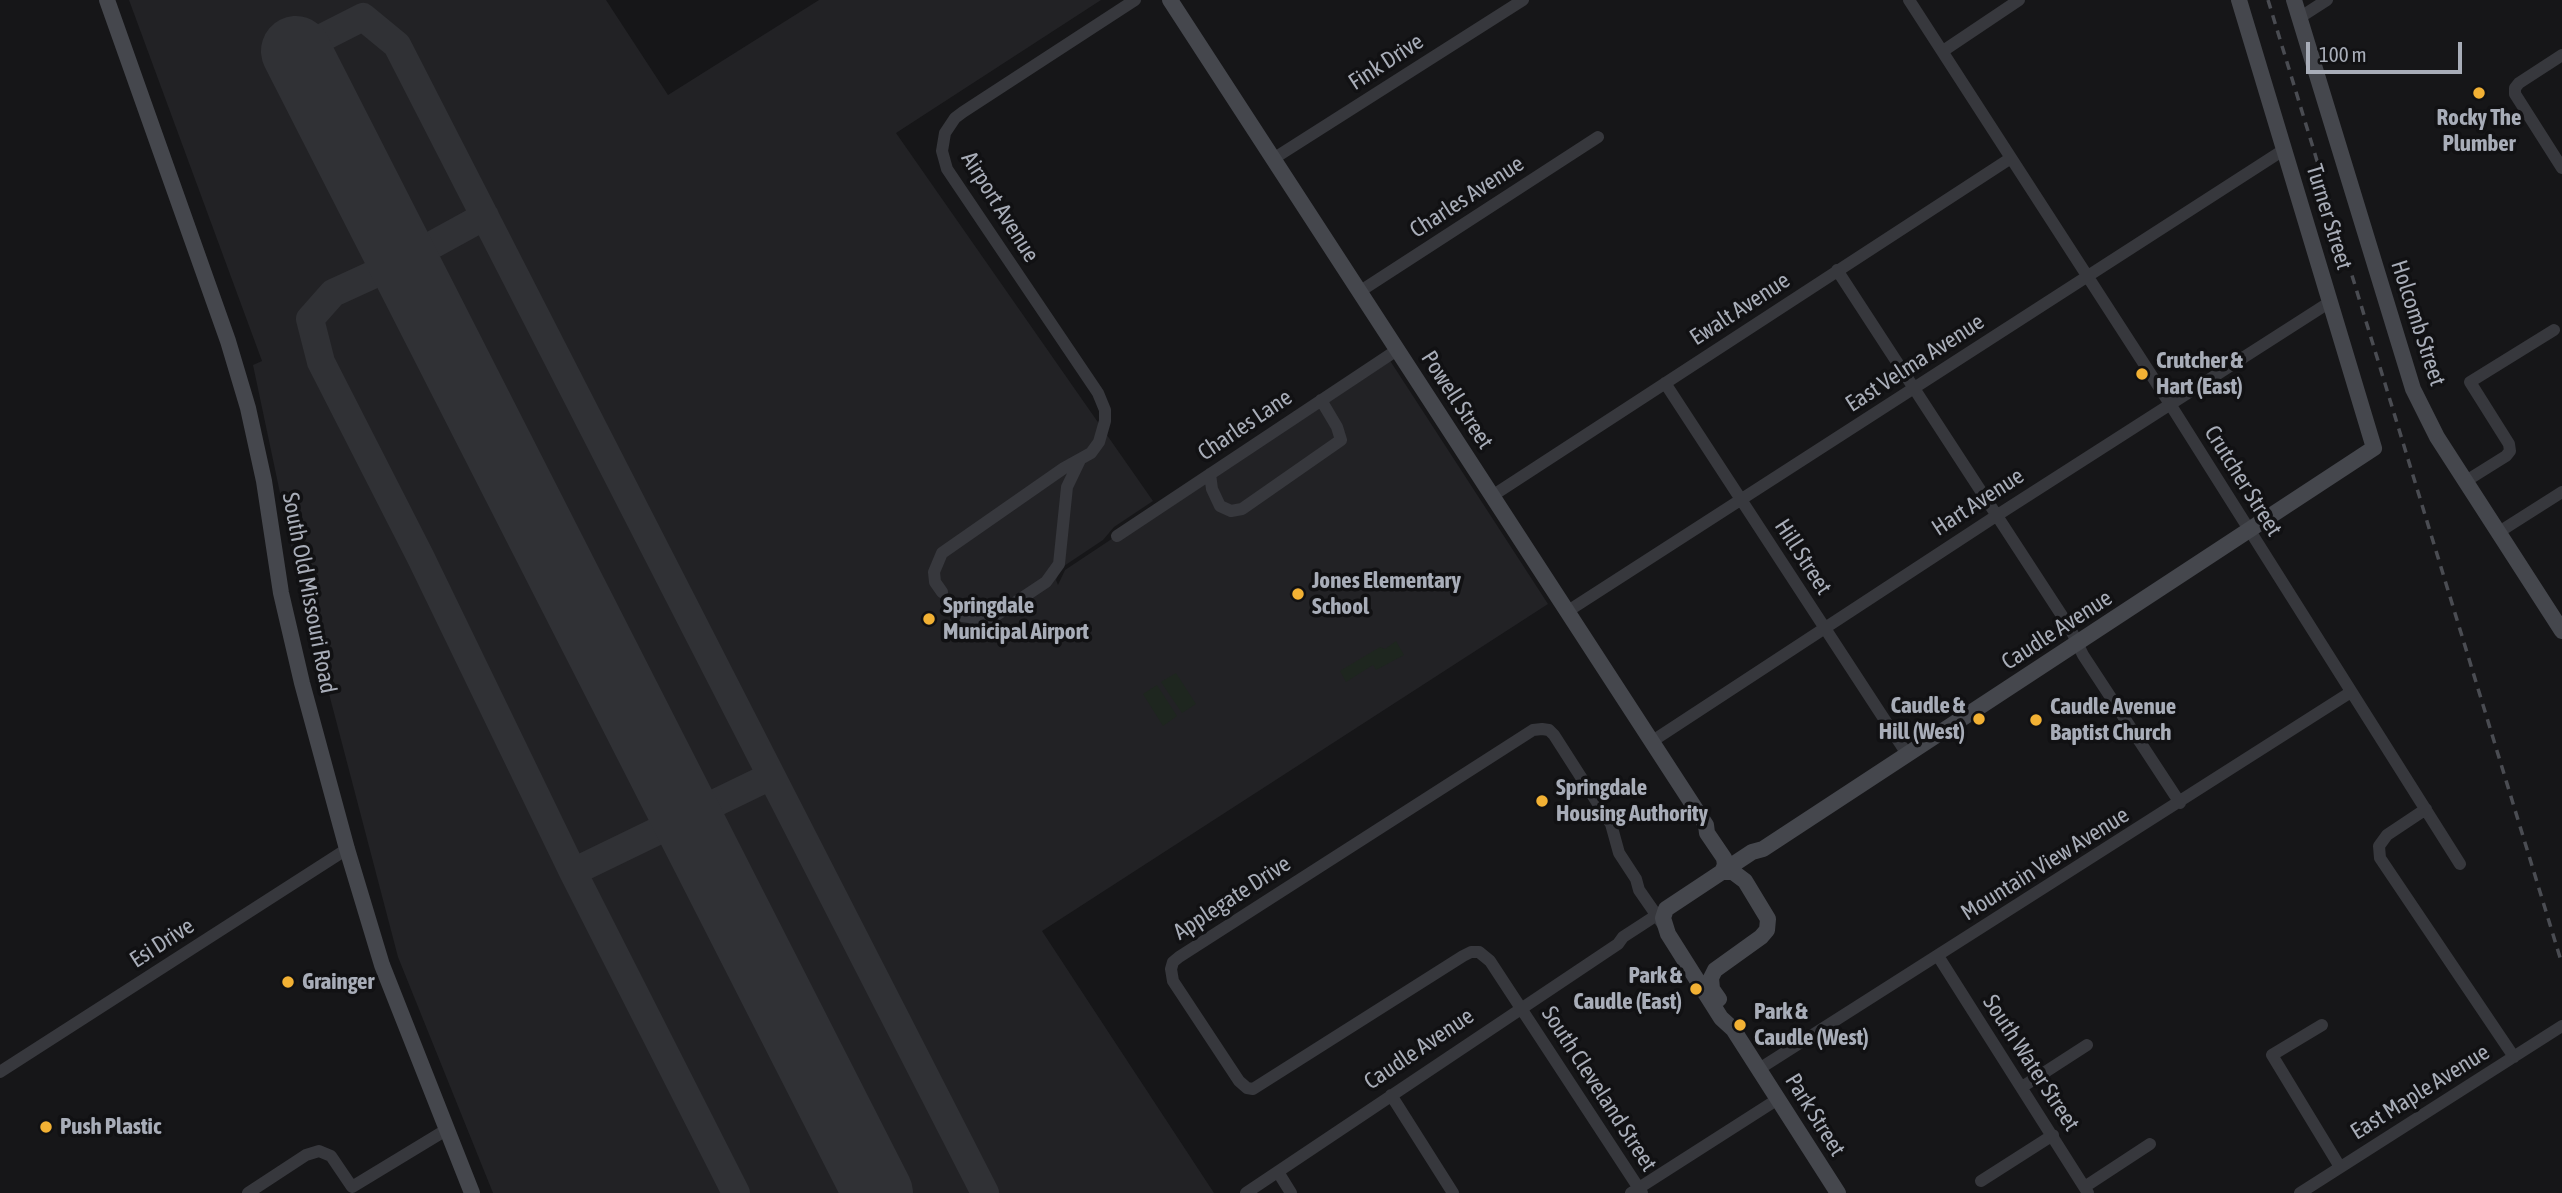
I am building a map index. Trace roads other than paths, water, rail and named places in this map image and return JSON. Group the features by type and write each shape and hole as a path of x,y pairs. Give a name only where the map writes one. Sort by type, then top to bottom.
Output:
{"street":[{"name":"South Old Missouri Road","path":"107,0 228,341 248,408 264,481 281,593 346,849 382,965 472,1193"},
{"name":"Airport Avenue","path":"1080,460 1067,487 1059,564 1046,582 995,616 984,619 962,616 955,611 935,582 934,572 942,553 1064,468 1091,453 1103,432 1105,421 1102,401 947,169 942,151 943,142 950,125 962,112 1135,0"},
{"name":"Powell Street","path":"1170,0 1651,742 1706,825 1714,830 1729,867 1745,881"},
{"name":"Fink Drive","path":"1273,159 1523,0"},
{"name":"Crutcher Street","path":"1909,0 2170,404 2460,864"},
{"path":"1942,51 2019,0"},
{"name":"Turner Street","path":"2239,0 2374,448"},
{"name":"Holcomb Street","path":"2294,0 2413,389 2437,437 2560,624"},
{"path":"2299,18 2327,0"},
{"path":"2562,55 2515,88 2515,94 2562,168"},
{"name":"Charles Avenue","path":"1359,292 1598,137"},
{"name":"East Velma Avenue","path":"1568,611 2285,149"},
{"name":"Ewalt Avenue","path":"1492,496 2011,158"},
{"path":"1837,270 2070,628 2180,803"},
{"name":"Hart Avenue","path":"1651,742 2330,302"},
{"path":"2466,481 2510,451 2510,444 2470,382 2554,331"},
{"name":"Charles Lane","path":"1117,536 1397,350"},
{"name":"Hill Street","path":"1665,383 1907,754"},
{"path":"1210,474 1212,489 1220,506 1231,510 1242,509 1342,440 1321,400"},
{"name":"Caudle Avenue","path":"1729,867 1752,852 1763,849 2374,448"},
{"path":"2499,533 2562,492"},
{"name":"Mountain View Avenue","path":"1759,1069 2351,692"},
{"name":"Applegate Drive","path":"1521,1008 1485,956 1479,952 1471,952 1258,1087 1247,1088 1239,1081 1173,981 1171,969 1173,962 1179,957 1533,730 1542,729 1549,730 1554,735 1611,824 1619,853 1636,879 1644,886 1662,917"},
{"path":"2426,809 2387,835 2379,846 2380,858 2514,1057"},
{"name":"Esi Drive","path":"0,1072 346,849"},
{"name":"Caudle Avenue","path":"1745,881 1763,849"},
{"path":"1662,917 1729,867"},
{"path":"1689,967 1698,971 1715,970 1761,937 1767,929 1768,919 1745,881"},
{"name":"Caudle Avenue","path":"1246,1193 1391,1094 1618,944 1627,943 1662,917"},
{"name":"Park Street","path":"1662,917 1721,1018 1731,1026"},
{"name":"South Water Street","path":"1938,956 2087,1190"},
{"name":"Park Street","path":"1715,970 1711,978 1712,989 1727,1012 1731,1026 1838,1193"},
{"name":"South Cleveland Street","path":"1521,1008 1637,1191"},
{"path":"2322,1025 2272,1055 2340,1167"},
{"name":"East Maple Avenue","path":"2300,1193 2562,1026"},
{"path":"2022,1087 2087,1045"},
{"path":"1391,1094 1453,1193"},
{"path":"1637,1191 1778,1098"},
{"path":"248,1193 306,1155 319,1151 331,1156 354,1190 446,1130"},
{"path":"1982,1181 2053,1135"},
{"path":"2087,1190 2150,1144"},
{"path":"1278,1172 1291,1193"}],"railway":[{"path":"2268,0 2562,964"}],"place":[{"name":"Rocky The Plumber","path":"2479,93"},
{"name":"Crutcher & Hart (East)","path":"2142,374"},
{"name":"Jones Elementary School","path":"1298,594"},
{"name":"Springdale Municipal Airport","path":"929,619"},
{"name":"Caudle & Hill (West)","path":"1979,719"},
{"name":"Caudle Avenue Baptist Church","path":"2036,720"},
{"name":"Springdale Housing Authority","path":"1542,801"},
{"name":"Grainger","path":"288,982"},
{"name":"Park & Caudle (East)","path":"1696,989"},
{"name":"Park & Caudle (West)","path":"1740,1025"},
{"name":"Push Plastic","path":"46,1127"}]}
